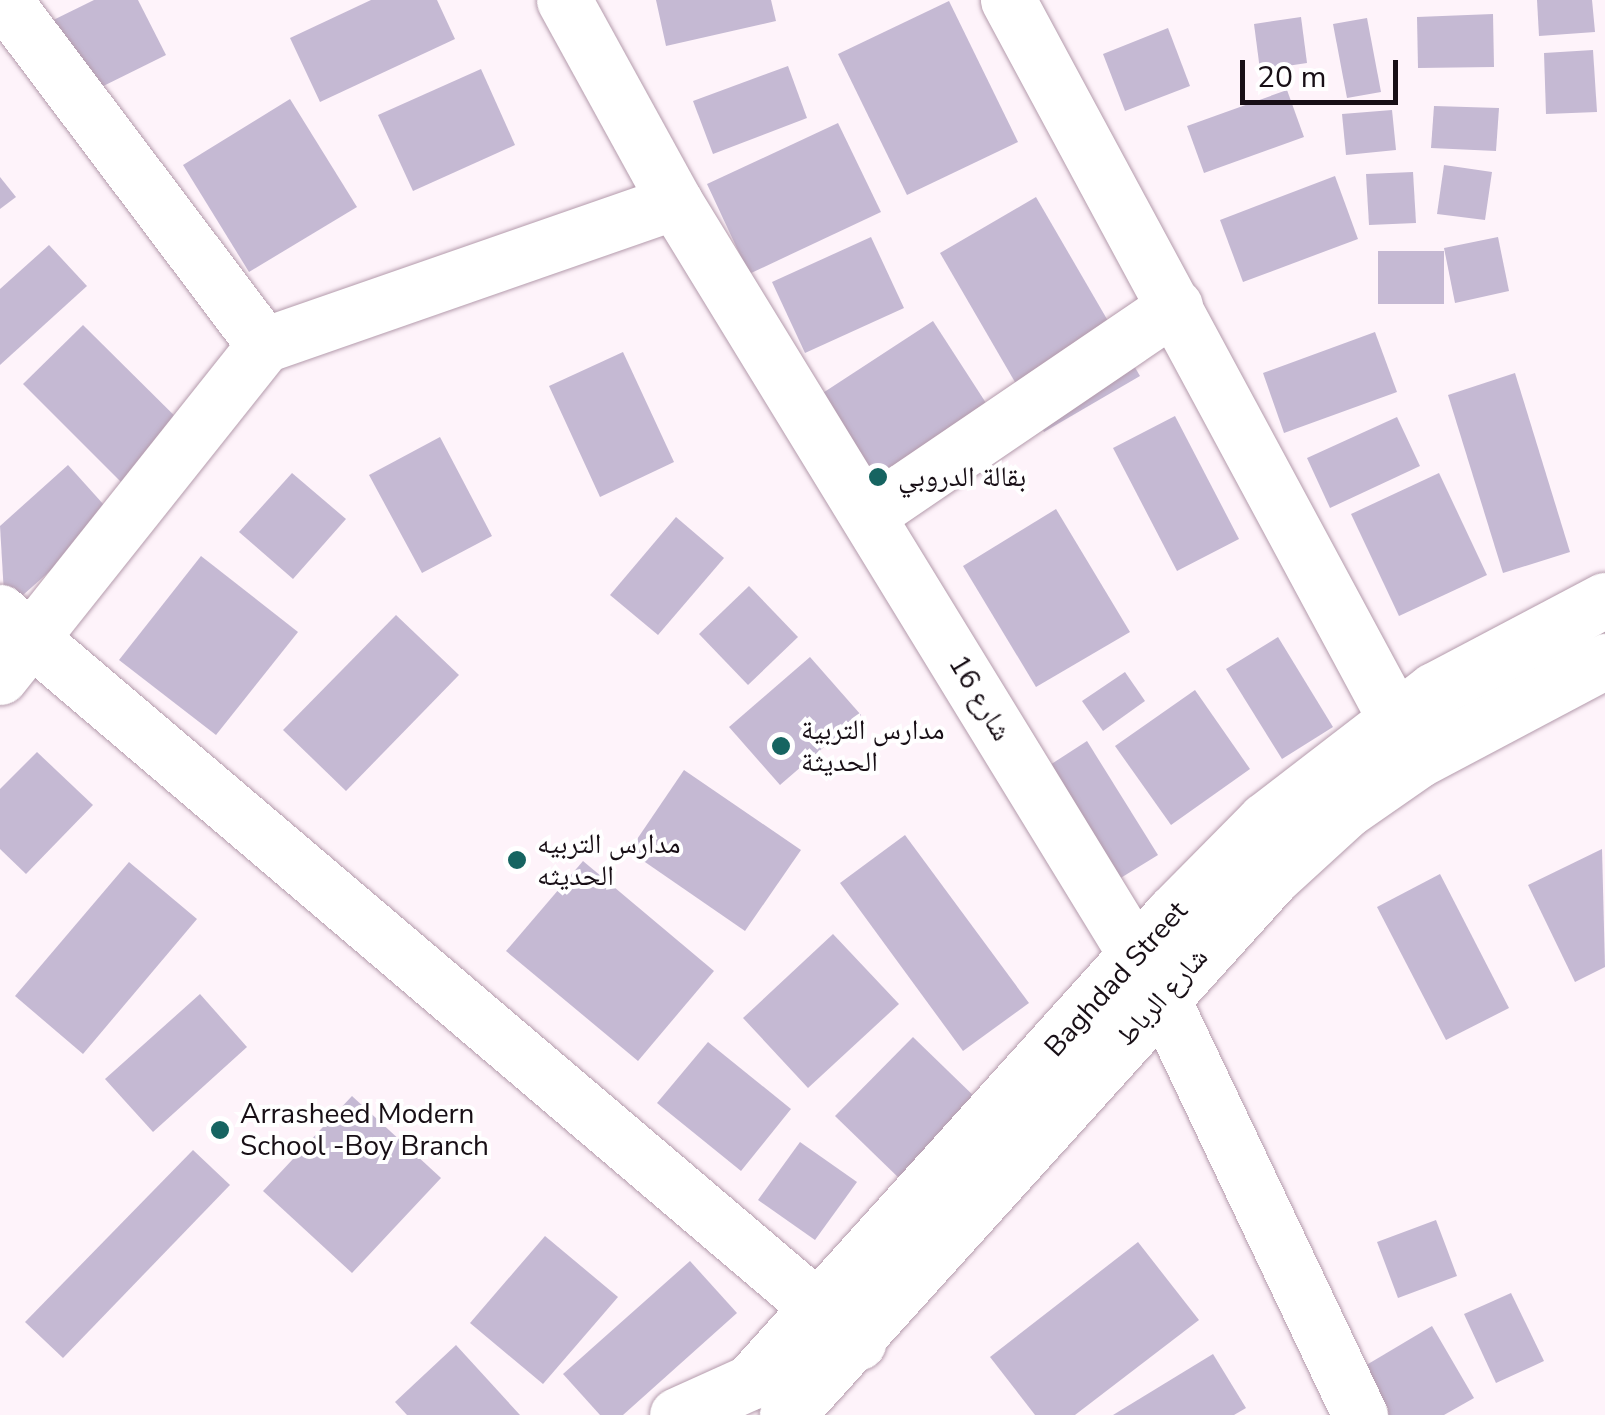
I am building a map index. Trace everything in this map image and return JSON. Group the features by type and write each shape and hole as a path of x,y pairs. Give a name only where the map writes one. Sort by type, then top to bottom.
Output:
{"street":[{"path":"4,0 264,345"},
{"name":"شارع 16","path":"564,0 675,202 1149,977 1360,1415"},
{"path":"1008,0 1405,739 1605,662"},
{"path":"675,202 264,345 11,642 839,1326 787,1415"},
{"path":"868,514 1175,306"},
{"name":"Baghdad Street","path":"678,1415 750,1382 839,1326 1149,977 1265,820 1405,739 1605,600"}],"building":[{"path":"94,0 138,0 166,55 71,102 35,29"},
{"path":"371,0 437,0 455,39 320,102 290,38"},
{"path":"656,0 771,0 776,21 666,46"},
{"path":"1537,0 1592,0 1595,32 1539,36"},
{"path":"949,1 1018,142 907,195 838,54"},
{"path":"1493,14 1494,67 1418,68 1417,17"},
{"path":"1301,17 1307,63 1260,70 1254,24"},
{"path":"1367,18 1381,92 1347,98 1333,24"},
{"path":"1168,28 1190,86 1125,111 1103,54"},
{"path":"1593,50 1597,112 1546,114 1544,53"},
{"path":"788,66 807,118 713,154 693,101"},
{"path":"481,69 515,145 413,191 378,115"},
{"path":"1287,90 1304,137 1204,173 1187,126"},
{"path":"290,99 357,207 249,272 183,165"},
{"path":"1434,106 1499,108 1496,151 1431,148"},
{"path":"1392,110 1396,150 1346,155 1342,114"},
{"path":"838,123 881,212 749,274 707,184"},
{"path":"1444,165 1492,172 1485,220 1437,214"},
{"path":"1413,172 1416,223 1369,225 1366,174"},
{"path":"1335,176 1358,239 1243,282 1220,220"},
{"path":"0,177 16,197 0,209"},
{"path":"1036,197 1140,376 1044,432 940,253"},
{"path":"871,237 904,308 805,353 772,282"},
{"path":"1498,237 1509,291 1455,303 1444,248"},
{"path":"49,245 87,286 0,365 0,289"},
{"path":"1378,251 1444,251 1444,304 1378,304"},
{"path":"933,321 997,420 873,500 809,402"},
{"path":"83,325 207,448 147,508 23,384"},
{"path":"1375,332 1397,392 1284,433 1263,373"},
{"path":"623,352 674,462 600,497 549,386"},
{"path":"1515,373 1570,552 1503,573 1448,395"},
{"path":"1175,416 1239,539 1177,571 1113,448"},
{"path":"1397,417 1420,466 1330,508 1307,458"},
{"path":"440,437 492,536 422,573 369,475"},
{"path":"68,465 113,515 5,611 0,526"},
{"path":"292,473 346,519 293,579 239,532"},
{"path":"1439,473 1487,575 1399,616 1351,514"},
{"path":"1056,509 1130,632 1036,687 963,566"},
{"path":"676,517 724,558 658,635 610,595"},
{"path":"201,556 298,632 216,735 119,660"},
{"path":"749,586 798,637 748,685 699,634"},
{"path":"396,615 459,675 346,791 283,730"},
{"path":"1278,637 1333,727 1282,759 1226,669"},
{"path":"810,657 861,715 780,785 729,727"},
{"path":"1125,672 1145,701 1103,731 1082,701"},
{"path":"1195,690 1250,769 1171,825 1115,746"},
{"path":"1087,741 1158,855 1106,887 1036,774"},
{"path":"37,752 93,805 26,874 0,849 0,789"},
{"path":"684,770 801,850 745,931 629,851"},
{"path":"905,835 1029,1003 963,1051 840,883"},
{"path":"1602,849 1605,967 1575,982 1528,885"},
{"path":"583,861 714,971 638,1061 506,951"},
{"path":"129,862 197,919 83,1054 15,996"},
{"path":"1440,874 1509,1008 1446,1040 1377,907"},
{"path":"833,934 899,1004 808,1088 743,1018"},
{"path":"200,994 247,1047 153,1132 105,1079"},
{"path":"913,1037 980,1102 903,1182 835,1116"},
{"path":"708,1042 791,1109 741,1171 657,1103"},
{"path":"352,1096 441,1178 352,1273 263,1191"},
{"path":"800,1142 857,1182 815,1240 758,1200"},
{"path":"193,1150 230,1185 63,1358 25,1322"},
{"path":"1436,1220 1457,1276 1398,1298 1377,1242"},
{"path":"545,1236 618,1297 543,1384 470,1323"},
{"path":"1138,1242 1199,1320 1075,1415 1035,1415 990,1357"},
{"path":"690,1261 737,1313 623,1415 600,1415 563,1374"},
{"path":"1511,1293 1544,1361 1496,1383 1464,1314"},
{"path":"1432,1326 1474,1398 1444,1415 1385,1415 1358,1370"},
{"path":"456,1345 520,1415 407,1415 395,1402"},
{"path":"1213,1354 1246,1408 1234,1415 1113,1415"}],"place":[{"name":"بقالة الدروبي","path":"878,477"},
{"name":"مدارس التربية الحديثة","path":"781,746"},
{"name":"مدارس التربيه الحديثه","path":"517,860"},
{"name":"Arrasheed Modern School -Boy Branch","path":"220,1130"}]}
